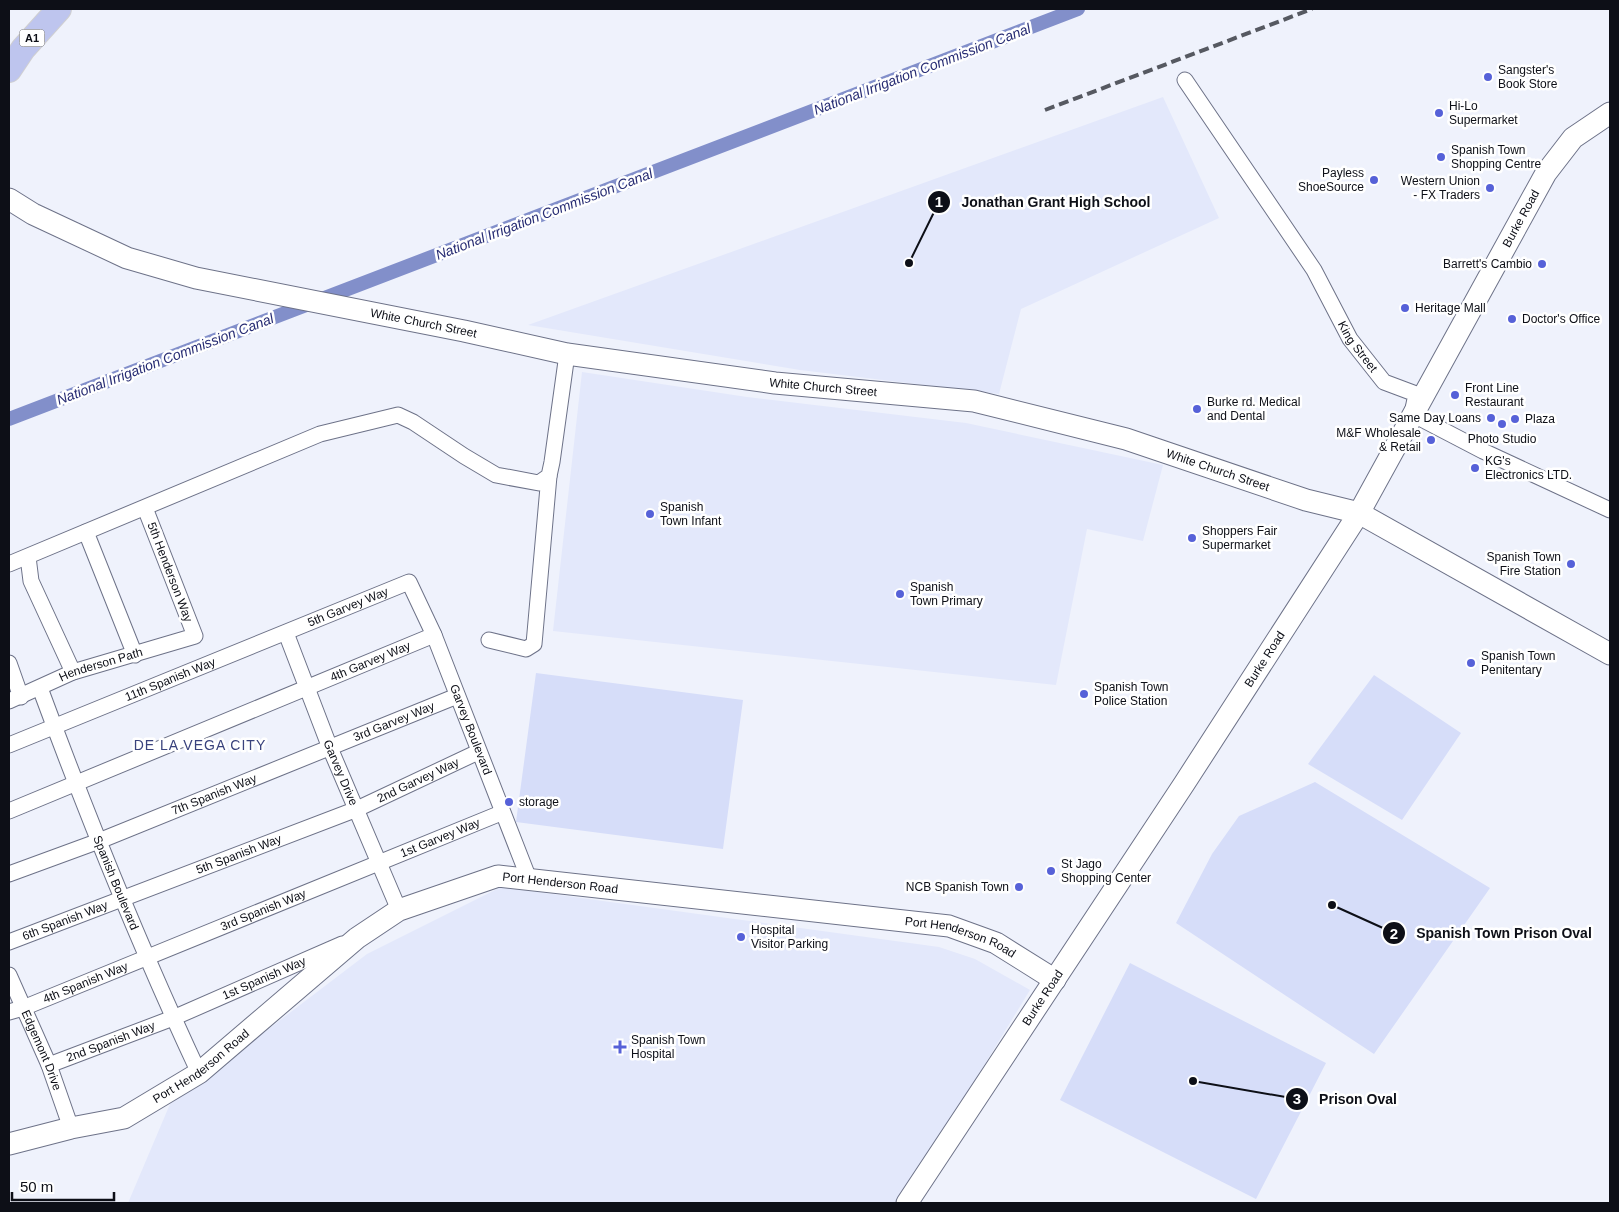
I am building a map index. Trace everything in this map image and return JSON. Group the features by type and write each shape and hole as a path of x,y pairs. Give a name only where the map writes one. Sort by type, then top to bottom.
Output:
{"main road":[{"name":"A1","path":"9,70 23,49 59,9"}],"street":[{"name":"King Street","path":"1184,80 1314,270 1350,339 1384,382 1416,394 1412,414"},
{"name":"Burke Road","path":"907,1203 1056,980 1359,513 1546,174 1573,138 1610,113"},
{"name":"White Church Street","path":"9,199 33,214 127,258 196,278 464,331 567,354 775,383 974,402 1126,439 1306,500 1359,513 1610,654"},
{"path":"489,640 526,649 534,644 548,476 567,354"},
{"path":"1412,414 1483,451 1610,510"},
{"path":"9,564 320,434 398,415 413,422 464,456 496,474 539,483 548,476"},
{"name":"5th Henderson Way","path":"145,508 195,636"},
{"path":"86,532 135,655"},
{"path":"28,557 31,581 73,672"},
{"name":"5th Garvey Way","path":"286,633 409,582"},
{"name":"Garvey Boulevard","path":"409,582 434,635 501,812 529,879"},
{"name":"Garvey Drive","path":"286,633 330,748 378,863 400,910"},
{"name":"11th Spanish Way","path":"9,745 286,633"},
{"name":"4th Garvey Way","path":"9,811 76,785 434,635"},
{"name":"Henderson Path","path":"15,699 73,672 195,636"},
{"path":"9,663 15,699"},
{"name":"Spanish Boulevard","path":"40,688 121,897 198,1073"},
{"name":"3rd Garvey Way","path":"330,748 457,696"},
{"name":"7th Spanish Way","path":"9,874 99,842 330,748"},
{"name":"2nd Garvey Way","path":"357,809 478,752"},
{"name":"5th Spanish Way","path":"121,897 357,809"},
{"name":"1st Garvey Way","path":"378,863 501,812"},
{"name":"3rd Spanish Way","path":"148,956 378,863"},
{"name":"Port Henderson Road","path":"9,1144 71,1128 124,1118 198,1073 357,938 400,910 498,876 949,926 996,943 1056,980"},
{"name":"6th Spanish Way","path":"9,942 121,897"},
{"name":"1st Spanish Way","path":"173,1018 357,938"},
{"name":"4th Spanish Way","path":"16,1010 148,956"},
{"name":"Edgemont Drive","path":"9,975 16,1010 49,1065 71,1128"},
{"name":"2nd Spanish Way","path":"49,1065 173,1018"}],"shaded area":[{"path":"1163,97 1219,218 1021,309 999,394 800,370 528,325"},
{"name":"Spanish Town Primary","path":"582,372 747,397 966,423 1163,465 1143,541 1087,529 1056,685 553,631"},
{"path":"536,673 743,700 723,849 516,822"},
{"path":"1374,675 1461,733 1402,820 1308,764"},
{"path":"1315,782 1490,888 1374,1054 1176,923 1212,854 1239,816"},
{"name":"Spanish Town Hospital","path":"501,887 939,947 975,959 1030,990 900,1203 128,1203 170,1104 367,954"},
{"path":"1130,963 1326,1063 1256,1199 1060,1100"}],"waterway":[{"name":"National Irrigation Commission Canal","path":"9,419 1078,9"}],"railway":[{"path":"1045,110 1312,9"}],"place":[{"name":"Sangster's Book Store","path":"1488,77"},
{"name":"Hi-Lo Supermarket","path":"1439,113"},
{"name":"Spanish Town Shopping Centre","path":"1441,157"},
{"name":"Payless ShoeSource","path":"1374,180"},
{"name":"Western Union - FX Traders","path":"1490,188"},
{"name":"Jonathan Grant High School","path":"909,263"},
{"name":"Barrett's Cambio","path":"1542,264"},
{"name":"Heritage Mall","path":"1405,308"},
{"name":"Doctor's Office","path":"1512,319"},
{"name":"Front Line Restaurant","path":"1455,395"},
{"name":"Burke rd. Medical and Dental","path":"1197,409"},
{"name":"Same Day Loans","path":"1491,418"},
{"name":"Plaza","path":"1515,419"},
{"name":"Photo Studio","path":"1502,424"},
{"name":"M&F Wholesale & Retail","path":"1431,440"},
{"name":"KG's Electronics LTD.","path":"1475,468"},
{"name":"Spanish Town Infant","path":"650,514"},
{"name":"Shoppers Fair Supermarket","path":"1192,538"},
{"name":"Spanish Town Fire Station","path":"1571,564"},
{"name":"Spanish Town Primary","path":"900,594"},
{"name":"Spanish Town Penitentary","path":"1471,663"},
{"name":"Spanish Town Police Station","path":"1084,694"},
{"name":"storage","path":"509,802"},
{"name":"St Jago Shopping Center","path":"1051,871"},
{"name":"NCB Spanish Town","path":"1019,887"},
{"name":"Spanish Town Prison Oval","path":"1332,905"},
{"name":"Hospital Visitor Parking","path":"741,937"},
{"name":"Spanish Town Hospital","path":"620,1047"},
{"name":"Prison Oval","path":"1193,1081"}],"district":[{"name":"DE LA VEGA CITY","path":"200,745"}]}
